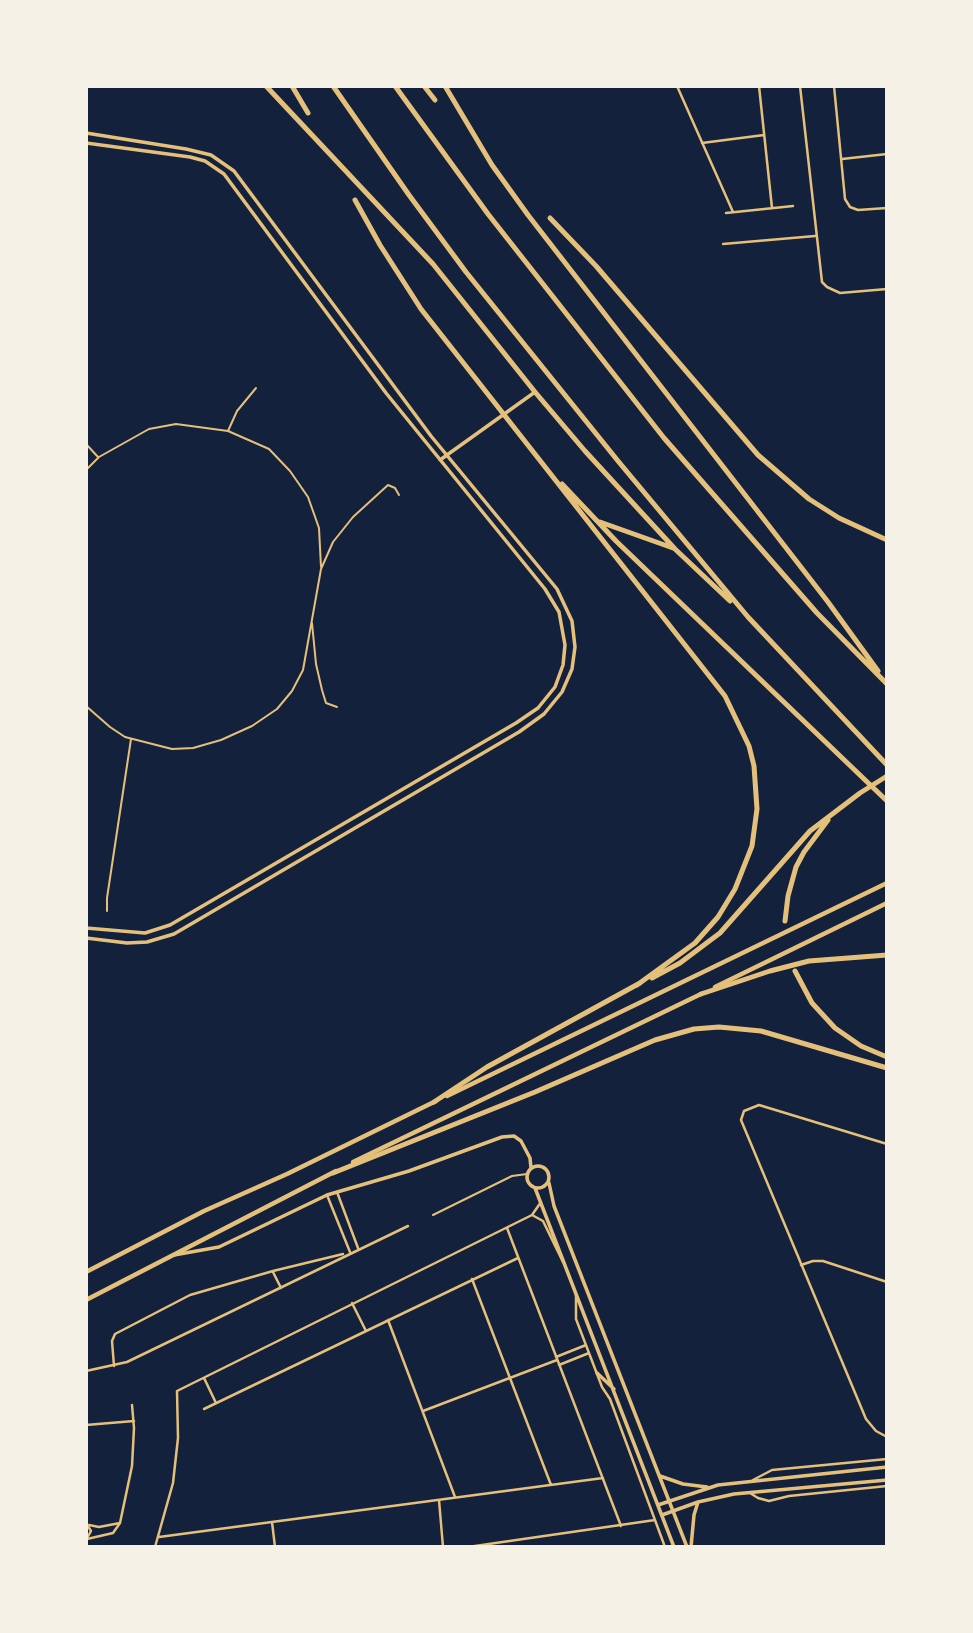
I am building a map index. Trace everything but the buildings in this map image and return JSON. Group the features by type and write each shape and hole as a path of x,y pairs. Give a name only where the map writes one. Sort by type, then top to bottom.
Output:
{"highway":[{"path":"266,86 433,264 535,392 674,549 748,617"},
{"path":"292,86 307,113"},
{"path":"333,86 466,272 618,461 748,617 887,765"},
{"path":"395,86 488,214 664,438 817,613 887,684"},
{"path":"424,86 435,100"},
{"path":"445,86 492,165 528,215 828,602 887,684"},
{"path":"355,200 380,246 415,300 726,696 740,722 754,766 757,809 748,858 732,896 718,917 695,943 637,985"},
{"path":"550,218 604,275 758,455 808,499 839,518 887,540"},
{"path":"538,458 597,521 887,801"},
{"path":"597,521 674,549"},
{"path":"434,1102 487,1067 680,963 720,933 810,831 844,804 887,776"},
{"path":"785,921 796,867 804,852 835,812"},
{"path":"701,994 809,961 887,955"},
{"path":"795,971 812,1003 835,1028 862,1046 887,1057"},
{"path":"333,1173 535,1092 655,1040 694,1029 719,1027 761,1031 887,1068"}],"main road":[{"path":"86,1272 204,1211 287,1174 887,883"},
{"path":"86,1300 333,1173 887,902"}],"street":[{"path":"677,86 733,212"},
{"path":"759,86 772,208"},
{"path":"800,86 820,275 827,287 840,293 887,289"},
{"path":"834,86 845,199 850,207 858,210 887,208"},
{"path":"86,133 186,149 211,155 228,166 446,454 557,589 568,609 575,635 574,658 568,681 554,704 519,732 174,934 147,942 127,943 86,938"},
{"path":"702,143 764,135"},
{"path":"86,143 190,157 214,166 224,174 439,461 545,589 559,612 565,655 560,675 547,698 528,716 180,920 145,933 86,928"},
{"path":"841,159 887,155"},
{"path":"726,213 793,206"},
{"path":"723,244 816,236"},
{"path":"228,431 237,411 256,388"},
{"path":"439,461 535,392"},
{"path":"86,470 99,457 149,429 176,424 228,431 269,449 290,471 308,497 319,528 321,569 303,670 292,691 277,709 252,726 221,740 193,748 172,749 131,739 86,708"},
{"path":"86,444 99,457"},
{"path":"321,569 333,542 375,495 388,485 395,488 399,495"},
{"path":"312,620 316,664 322,690 326,703 337,707"},
{"path":"107,911 131,739"},
{"path":"887,1144 759,1105 744,1111 741,1125 866,1419 876,1431 887,1437"},
{"path":"169,1256 203,1251 234,1241 327,1195 398,1175 510,1135 517,1137 523,1144 531,1168"},
{"path":"674,1547 541,1202 535,1188 528,1183 527,1174 531,1168 546,1168 559,1220 689,1547"},
{"path":"433,1215 512,1176 527,1174"},
{"path":"535,1188 545,1187 549,1183"},
{"path":"337,1192 359,1248"},
{"path":"327,1195 350,1252"},
{"path":"155,1547 173,1483 177,1391 532,1215 541,1202"},
{"path":"532,1215 543,1221 559,1258 566,1265"},
{"path":"86,1371 114,1366 408,1226"},
{"path":"506,1227 621,1526"},
{"path":"114,1366 112,1341 115,1334 198,1292 350,1252"},
{"path":"204,1409 518,1258"},
{"path":"801,1265 823,1261 887,1282"},
{"path":"273,1271 281,1288"},
{"path":"472,1279 551,1485"},
{"path":"576,1291 576,1319 610,1399 665,1547"},
{"path":"352,1303 366,1331"},
{"path":"387,1320 456,1497"},
{"path":"558,1361 586,1345"},
{"path":"423,1411 558,1361 589,1353"},
{"path":"597,1373 615,1389"},
{"path":"204,1377 216,1403"},
{"path":"87,1539 116,1531 120,1523 131,1475 134,1421 132,1405"},
{"path":"86,1425 134,1421"},
{"path":"753,1480 772,1470 887,1460"},
{"path":"658,1505 709,1487 887,1467"},
{"path":"659,1476 683,1484 709,1487"},
{"path":"159,1537 603,1478"},
{"path":"662,1515 698,1502 750,1492 887,1480"},
{"path":"750,1492 769,1501 789,1496 887,1486"},
{"path":"439,1500 443,1547"},
{"path":"689,1547 698,1502"},
{"path":"468,1547 655,1520"},
{"path":"272,1522 275,1547"},
{"path":"87,1524 106,1526 120,1523"},
{"path":"87,1524 91,1531 87,1539"}]}
